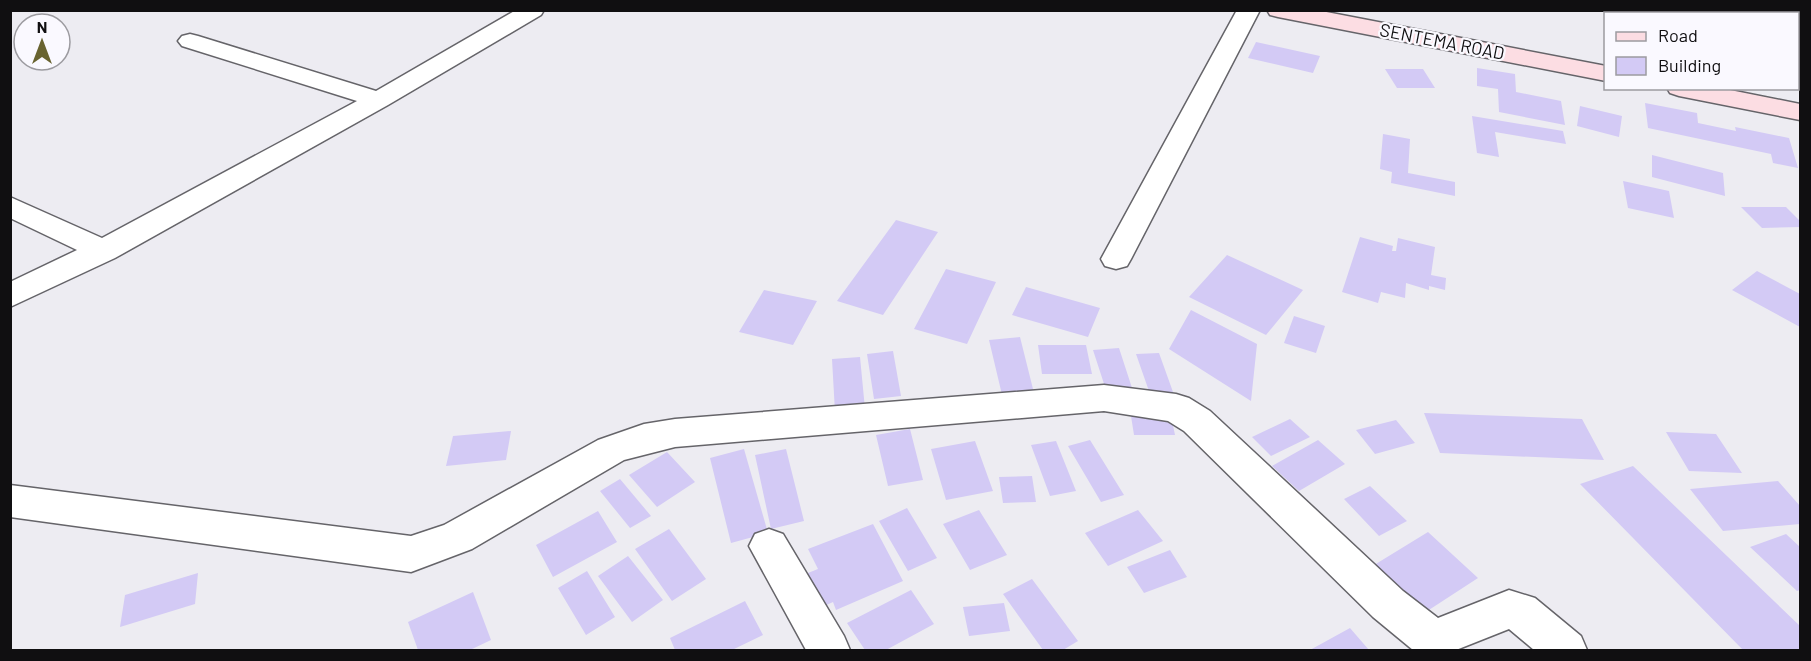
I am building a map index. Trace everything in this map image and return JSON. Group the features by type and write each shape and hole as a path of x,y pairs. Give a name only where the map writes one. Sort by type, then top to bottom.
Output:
{"main road":[{"name":"SENTEMA ROAD","path":"1278,10 1335,16 1604,74"},
{"path":"1689,90 1800,112"}],"street":[{"path":"10,297 104,251 379,100 533,10"},
{"path":"1116,259 1249,10"},
{"path":"189,41 379,100"},
{"path":"10,206 104,251"},
{"path":"10,501 411,554 458,537 611,450 644,439 675,433 1104,399 1176,408 1197,421 1388,604 1429,637 1437,638 1509,609 1520,612 1566,651"},
{"path":"769,546 829,651"}],"building":[{"path":"1256,42 1320,56 1313,73 1248,58"},
{"path":"1477,68 1515,74 1516,92 1561,101 1565,125 1499,112 1498,89 1477,86"},
{"path":"1385,69 1423,69 1435,88 1397,88"},
{"path":"1645,103 1697,113 1698,123 1736,131 1735,127 1789,138 1798,168 1773,163 1771,154 1648,128"},
{"path":"1580,106 1622,116 1619,137 1577,126"},
{"path":"1472,116 1563,131 1566,144 1495,132 1499,157 1477,153"},
{"path":"1383,134 1410,139 1408,173 1455,182 1455,196 1391,183 1392,172 1380,169"},
{"path":"1652,155 1723,173 1725,196 1652,177"},
{"path":"1623,181 1669,191 1674,218 1628,208"},
{"path":"1741,207 1786,207 1800,221 1800,227 1762,228"},
{"path":"896,220 938,232 883,315 837,301"},
{"path":"1360,237 1393,246 1392,251 1396,251 1398,238 1435,247 1431,275 1446,278 1445,290 1429,286 1429,290 1406,283 1405,298 1381,292 1378,303 1342,292"},
{"path":"1227,255 1303,290 1266,335 1189,297"},
{"path":"946,269 996,282 967,344 914,329"},
{"path":"1757,271 1800,294 1800,327 1732,290"},
{"path":"1026,287 1100,308 1088,337 1012,315"},
{"path":"764,290 817,301 793,345 739,332"},
{"path":"1191,310 1257,344 1251,401 1169,349"},
{"path":"1294,316 1325,326 1316,353 1284,343"},
{"path":"1020,337 1035,397 1003,399 989,340"},
{"path":"1038,345 1086,345 1092,374 1042,374"},
{"path":"1119,348 1133,391 1107,393 1093,350"},
{"path":"893,351 901,396 874,399 867,354"},
{"path":"1159,353 1173,392 1150,394 1136,354"},
{"path":"860,357 865,409 835,412 832,359"},
{"path":"1424,413 1582,419 1604,460 1440,453"},
{"path":"1131,416 1171,416 1175,435 1134,435"},
{"path":"1290,419 1310,437 1271,456 1252,437"},
{"path":"1396,420 1415,443 1375,454 1356,430"},
{"path":"910,429 923,480 888,486 876,435"},
{"path":"511,431 506,460 446,466 453,436"},
{"path":"1666,432 1716,434 1742,473 1689,471"},
{"path":"1090,440 1124,495 1101,502 1068,446"},
{"path":"1318,440 1345,464 1299,491 1272,466"},
{"path":"975,441 993,491 946,500 931,449"},
{"path":"1056,441 1076,491 1050,496 1031,445"},
{"path":"744,449 768,533 731,543 710,458"},
{"path":"786,449 804,521 771,529 755,455"},
{"path":"667,452 695,482 657,507 629,475"},
{"path":"1633,466 1800,626 1800,650 1743,650 1580,484"},
{"path":"1032,476 1036,502 1003,503 999,477"},
{"path":"620,479 651,516 630,528 600,491"},
{"path":"1778,481 1800,506 1800,524 1723,531 1690,489"},
{"path":"1370,486 1407,521 1379,536 1344,499"},
{"path":"907,508 937,558 908,571 879,521"},
{"path":"979,510 1007,555 970,570 943,524"},
{"path":"1138,510 1163,541 1108,566 1085,533"},
{"path":"598,511 617,542 553,577 536,545"},
{"path":"873,524 903,581 836,610 833,602 820,608 803,575 818,569 808,549"},
{"path":"669,529 706,579 672,601 635,549"},
{"path":"1428,532 1478,578 1415,619 1366,570"},
{"path":"1786,534 1800,547 1800,590 1797,591 1750,547"},
{"path":"1170,550 1187,577 1144,593 1127,567"},
{"path":"628,556 663,600 632,622 598,576"},
{"path":"587,571 615,617 586,635 558,588"},
{"path":"198,573 195,604 120,627 125,595"},
{"path":"1032,579 1078,641 1063,650 1043,650 1003,594"},
{"path":"911,590 934,624 886,650 865,650 847,623"},
{"path":"473,592 491,640 470,650 418,650 408,622"},
{"path":"745,601 763,635 732,650 675,650 670,638"},
{"path":"1004,603 1010,631 969,636 963,607"},
{"path":"1350,628 1369,650 1310,650"}]}
